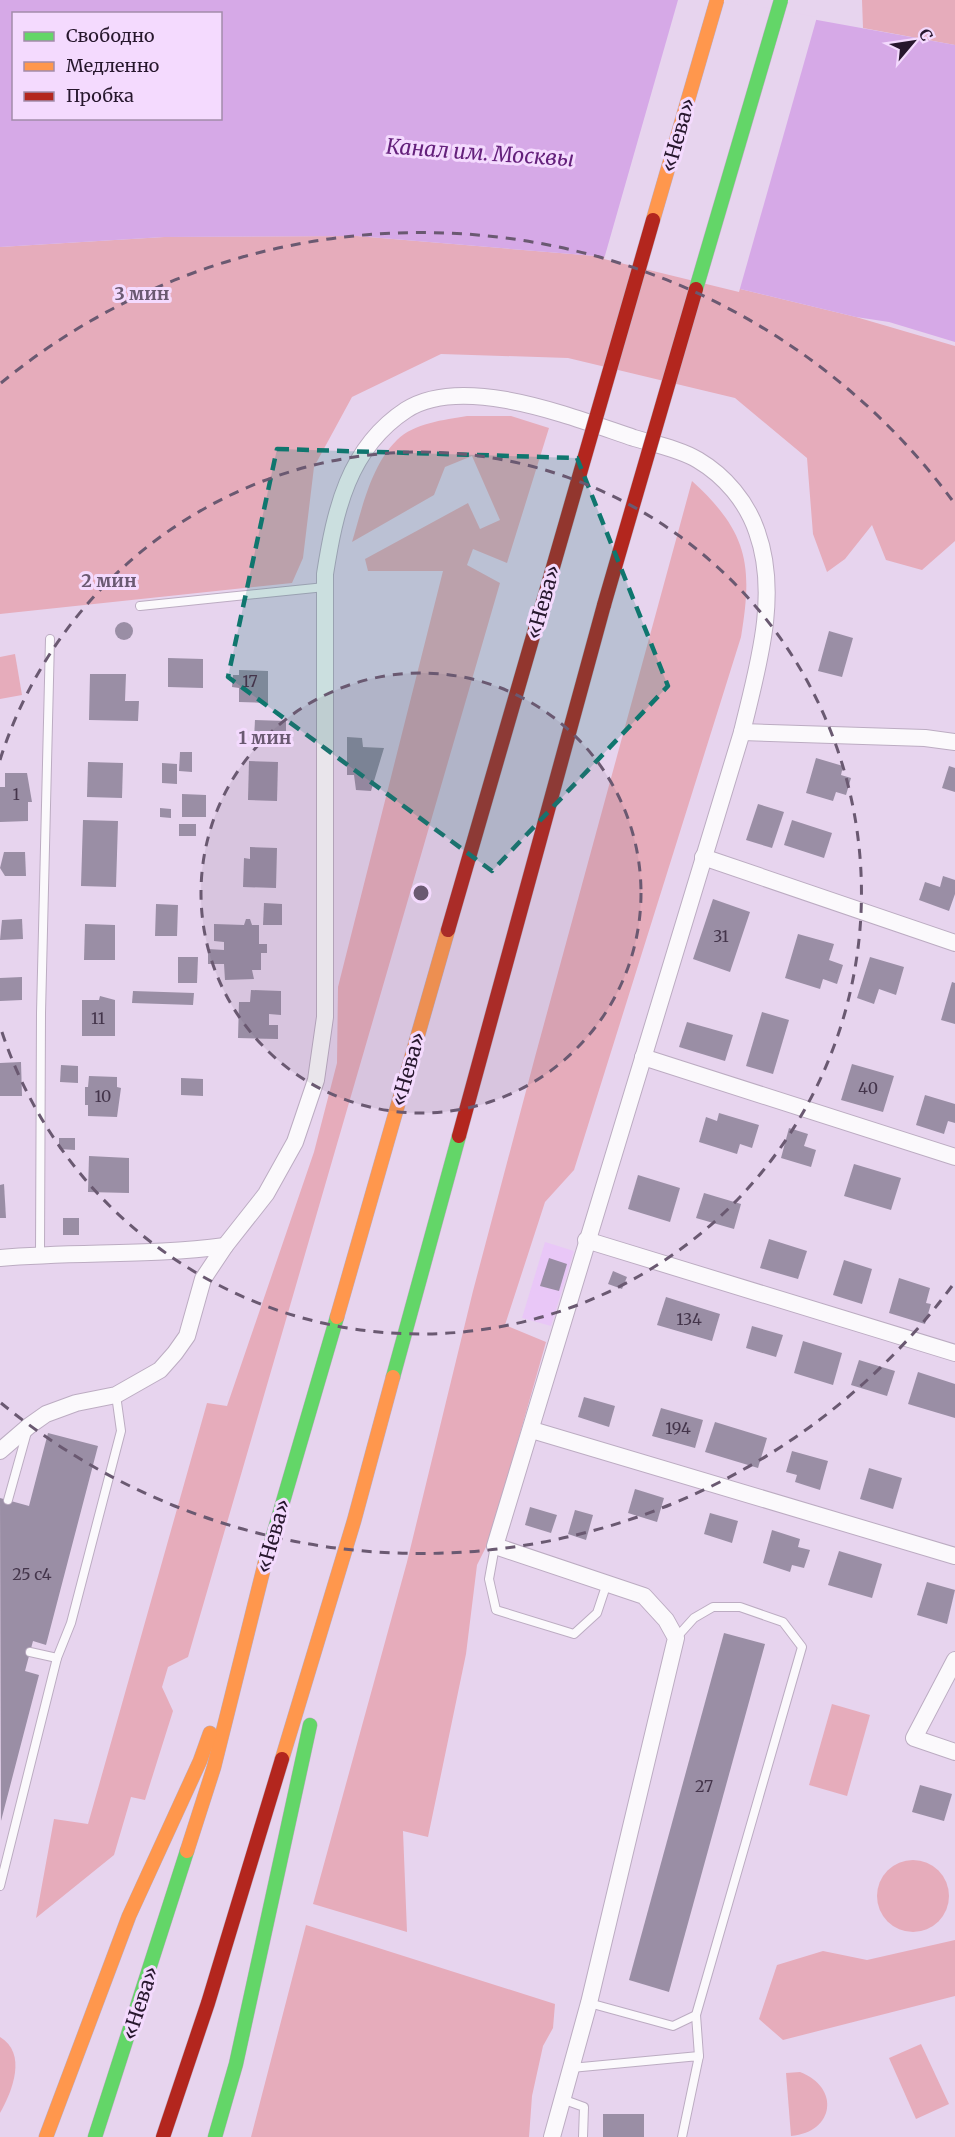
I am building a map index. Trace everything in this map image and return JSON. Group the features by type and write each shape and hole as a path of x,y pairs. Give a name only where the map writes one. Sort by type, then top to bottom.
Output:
{"main road":[{"name":"«Нева»","path":"95,2137 214,1767 248,1624 717,0"},
{"path":"163,2137 208,2003 354,1521 604,604 781,0"},
{"path":"215,2137 236,2064 354,1521"},
{"path":"46,2137 129,1916 200,1761 248,1624"}],"street":[{"path":"0,1451 28,1426 46,1414 76,1403 116,1395 160,1370 176,1353 187,1336 203,1279 225,1246 266,1194 295,1142 316,1080 325,1017 325,587 337,506 355,462 379,432 408,409 445,397 485,396 529,404 573,417 696,459 728,482 743,503 758,532 765,565 766,606 762,650 742,732 702,857 586,1240 532,1430 495,1546 608,1582 644,1596 666,1620 676,1638 590,2003 552,2137"},
{"path":"742,732 926,738 955,742"},
{"path":"702,857 955,943"},
{"path":"643,1057 955,1157"},
{"path":"586,1240 955,1353"},
{"path":"0,1258 40,1254 185,1252 225,1246"},
{"path":"532,1430 955,1556"},
{"path":"955,1660 914,1738 955,1752"}],"lane":[{"path":"140,606 325,587"},
{"path":"40,1254 41,1013 50,639"},
{"path":"0,1886 57,1658 71,1623 121,1431 116,1395"},
{"path":"8,1500 28,1426"},
{"path":"495,1546 489,1579 496,1610 574,1634 597,1613 608,1582"},
{"path":"676,1638 694,1618 713,1607 740,1608 783,1622 802,1647 696,2015 699,2056 682,2137"},
{"path":"30,1652 57,1658"},
{"path":"590,2003 672,2026 696,2015"},
{"path":"572,2068 699,2056"},
{"path":"562,2099 584,2107 583,2137"}],"highlighted area":[{"path":"277,449 577,458 668,686 492,871 228,677"}],"shaded area":[{"path":"862,0 955,0 955,45 863,28"},
{"path":"357,236 608,257 856,317 955,346 955,541 922,570 886,560 872,525 845,559 827,572 813,534 807,458 735,398 568,358 441,354 352,397 314,467 303,558 292,583 0,614 0,247 164,237"},
{"path":"467,416 511,416 549,428 507,563 473,549 467,565 500,583 188,1657 168,1667 162,1687 173,1711 145,1800 131,1797 114,1855 36,1918 54,1819 88,1824 207,1403 227,1406 314,1152 337,1063 338,987 443,571 368,571 365,559 468,503 480,529 500,520 472,456 445,467 434,495 352,542 374,475 380,462 397,440 421,426"},
{"path":"692,481 711,499 725,517 742,551 746,569 746,589 741,637 574,1170 545,1202 505,1325 546,1342 490,1539 477,1565 466,1654 428,1837 403,1831 407,1932 313,1904 407,1562 473,1291 535,1057"},
{"path":"15,654 22,695 0,699 0,657"},
{"path":"545,1242 574,1251 551,1326 522,1318"},
{"path":"832,1704 870,1715 847,1796 809,1785"},
{"path":"913,1860 933,1866 943,1876 949,1896 943,1916 933,1926 913,1932 893,1926 883,1916 877,1896 883,1876 893,1866"},
{"path":"306,1925 555,2004 553,2028 543,2046 532,2096 529,2137 251,2137"},
{"path":"955,1940 955,1996 783,2040 759,2019 777,1965 823,1951 867,1960"},
{"path":"0,2037 13,2052 15,2072 9,2094 0,2113"},
{"path":"921,2044 949,2104 916,2119 889,2058"},
{"path":"800,2072 813,2079 822,2088 827,2108 824,2118 817,2126 806,2133 791,2136 786,2073"}],"water":[{"name":"Канал им. Москвы","path":"0,0 706,0 955,45 955,342 889,322 856,317 608,257 357,236 164,237 0,247"}],"pier":[{"path":"678,0 723,0 817,17 739,292 604,259"}],"building":[{"path":"124,622 130,625 133,631 130,637 124,640 118,637 115,631 118,625"},
{"path":"829,631 853,638 842,677 818,671"},
{"path":"168,658 203,659 203,688 168,687"},
{"path":"239,670 268,671 268,703 239,702 239,688 232,687 233,675 239,675"},
{"path":"90,674 126,674 125,701 139,701 138,721 89,720"},
{"path":"255,720 286,721 286,739 254,739"},
{"path":"347,737 362,738 363,747 384,748 371,791 356,790 354,775 347,775"},
{"path":"180,752 192,752 192,772 179,771"},
{"path":"816,758 843,766 841,775 851,778 846,795 836,792 833,801 806,793"},
{"path":"249,761 278,762 277,801 248,800"},
{"path":"88,762 123,763 122,798 87,797"},
{"path":"162,763 177,764 177,784 162,783"},
{"path":"949,766 955,768 955,792 942,788"},
{"path":"5,773 27,773 32,802 28,802 28,821 0,822 0,787 5,787"},
{"path":"182,794 206,795 206,817 182,817"},
{"path":"758,804 784,812 772,848 746,840"},
{"path":"160,808 171,809 171,818 160,817"},
{"path":"83,820 118,821 116,887 81,886"},
{"path":"792,820 832,833 824,858 784,845"},
{"path":"179,824 196,824 196,836 179,836"},
{"path":"250,847 277,848 276,888 243,887 244,858 250,859"},
{"path":"4,852 25,852 26,876 5,876 0,868"},
{"path":"943,876 955,880 955,894 949,911 919,900 925,882 940,887"},
{"path":"713,899 750,912 730,972 693,959"},
{"path":"264,903 282,904 282,925 263,925"},
{"path":"156,904 178,905 177,936 155,936"},
{"path":"22,919 23,939 0,940 2,920"},
{"path":"246,919 250,919 252,925 259,925 259,944 267,944 267,953 261,953 261,970 252,970 254,979 225,980 224,964 208,964 208,949 224,950 224,942 214,941 214,924 244,925"},
{"path":"85,924 115,925 115,960 84,960"},
{"path":"798,934 834,944 829,960 843,965 837,984 823,979 820,989 785,978"},
{"path":"178,957 198,957 197,983 178,983"},
{"path":"870,957 904,967 896,995 879,989 874,1004 857,998"},
{"path":"22,977 22,1000 0,1001 0,978"},
{"path":"952,982 955,983 955,1024 941,1020"},
{"path":"251,990 281,991 281,1015 269,1014 269,1025 278,1025 278,1039 238,1038 239,1002 250,1002"},
{"path":"133,991 194,993 193,1005 132,1003"},
{"path":"100,996 115,1000 115,1036 82,1036 82,1000 99,1000"},
{"path":"762,1012 789,1020 773,1074 746,1066"},
{"path":"687,1022 733,1035 725,1061 679,1047"},
{"path":"21,1062 22,1096 0,1096 0,1063"},
{"path":"852,1064 894,1076 883,1112 841,1100"},
{"path":"61,1065 78,1066 78,1083 60,1082"},
{"path":"89,1076 117,1077 117,1087 121,1088 117,1117 88,1116 88,1105 85,1105 85,1087 88,1087"},
{"path":"181,1078 203,1079 203,1096 181,1095"},
{"path":"925,1095 955,1104 955,1123 948,1121 944,1134 916,1125"},
{"path":"719,1113 759,1125 752,1148 740,1144 737,1154 699,1142 706,1117 717,1121"},
{"path":"789,1128 808,1134 804,1146 816,1150 811,1167 781,1158"},
{"path":"59,1138 75,1138 75,1150 59,1149"},
{"path":"89,1156 129,1158 129,1193 88,1192"},
{"path":"854,1164 901,1178 891,1210 844,1196"},
{"path":"638,1175 680,1188 670,1222 628,1209"},
{"path":"4,1184 6,1218 0,1218 0,1185"},
{"path":"704,1193 741,1204 734,1229 696,1218"},
{"path":"63,1218 79,1218 79,1235 63,1235"},
{"path":"769,1239 807,1251 798,1279 760,1268"},
{"path":"549,1258 567,1264 559,1291 540,1286"},
{"path":"844,1260 872,1269 862,1304 833,1295"},
{"path":"613,1271 627,1277 622,1289 608,1284"},
{"path":"899,1278 930,1288 926,1303 931,1304 925,1324 889,1313"},
{"path":"666,1297 720,1314 712,1341 657,1325"},
{"path":"752,1326 783,1335 776,1357 746,1348"},
{"path":"803,1341 842,1353 833,1385 794,1373"},
{"path":"859,1360 895,1371 887,1396 851,1385"},
{"path":"918,1372 955,1384 955,1418 908,1404"},
{"path":"584,1397 615,1406 609,1427 578,1417"},
{"path":"661,1408 703,1420 695,1448 652,1436"},
{"path":"715,1422 767,1438 758,1468 705,1452"},
{"path":"48,1433 98,1446 46,1645 33,1641 25,1671 39,1675 1,1821 0,1498 29,1506"},
{"path":"792,1451 828,1461 820,1490 795,1482 797,1475 786,1472"},
{"path":"869,1468 902,1478 893,1509 860,1499"},
{"path":"635,1489 664,1498 657,1522 628,1513"},
{"path":"530,1507 557,1515 551,1533 525,1525"},
{"path":"575,1510 593,1515 586,1540 568,1534"},
{"path":"710,1513 738,1521 732,1543 704,1534"},
{"path":"772,1530 800,1539 798,1547 810,1550 804,1568 792,1565 790,1572 763,1563"},
{"path":"839,1551 882,1564 872,1598 828,1585"},
{"path":"927,1582 955,1590 947,1624 917,1615"},
{"path":"724,1633 765,1644 669,1992 629,1980"},
{"path":"920,1785 952,1794 944,1821 912,1812"},
{"path":"603,2114 644,2114 644,2137 603,2137"}],"traffic: fast":[{"path":"696,289 781,0"},
{"path":"393,1377 459,1136"},
{"path":"265,1563 337,1317"},
{"path":"215,2137 236,2064 310,1725"},
{"path":"95,2137 187,1851"}],"traffic: slow":[{"path":"653,220 717,0"},
{"path":"337,1317 448,930"},
{"path":"282,1759 354,1521 393,1377"},
{"path":"187,1851 214,1767 265,1563"},
{"path":"46,2137 129,1916 200,1761 210,1733"}],"traffic: jam":[{"path":"547,588 653,220"},
{"path":"604,605 696,289"},
{"path":"448,930 547,588"},
{"path":"459,1136 604,605"},
{"path":"163,2137 208,2003 282,1759"}]}
